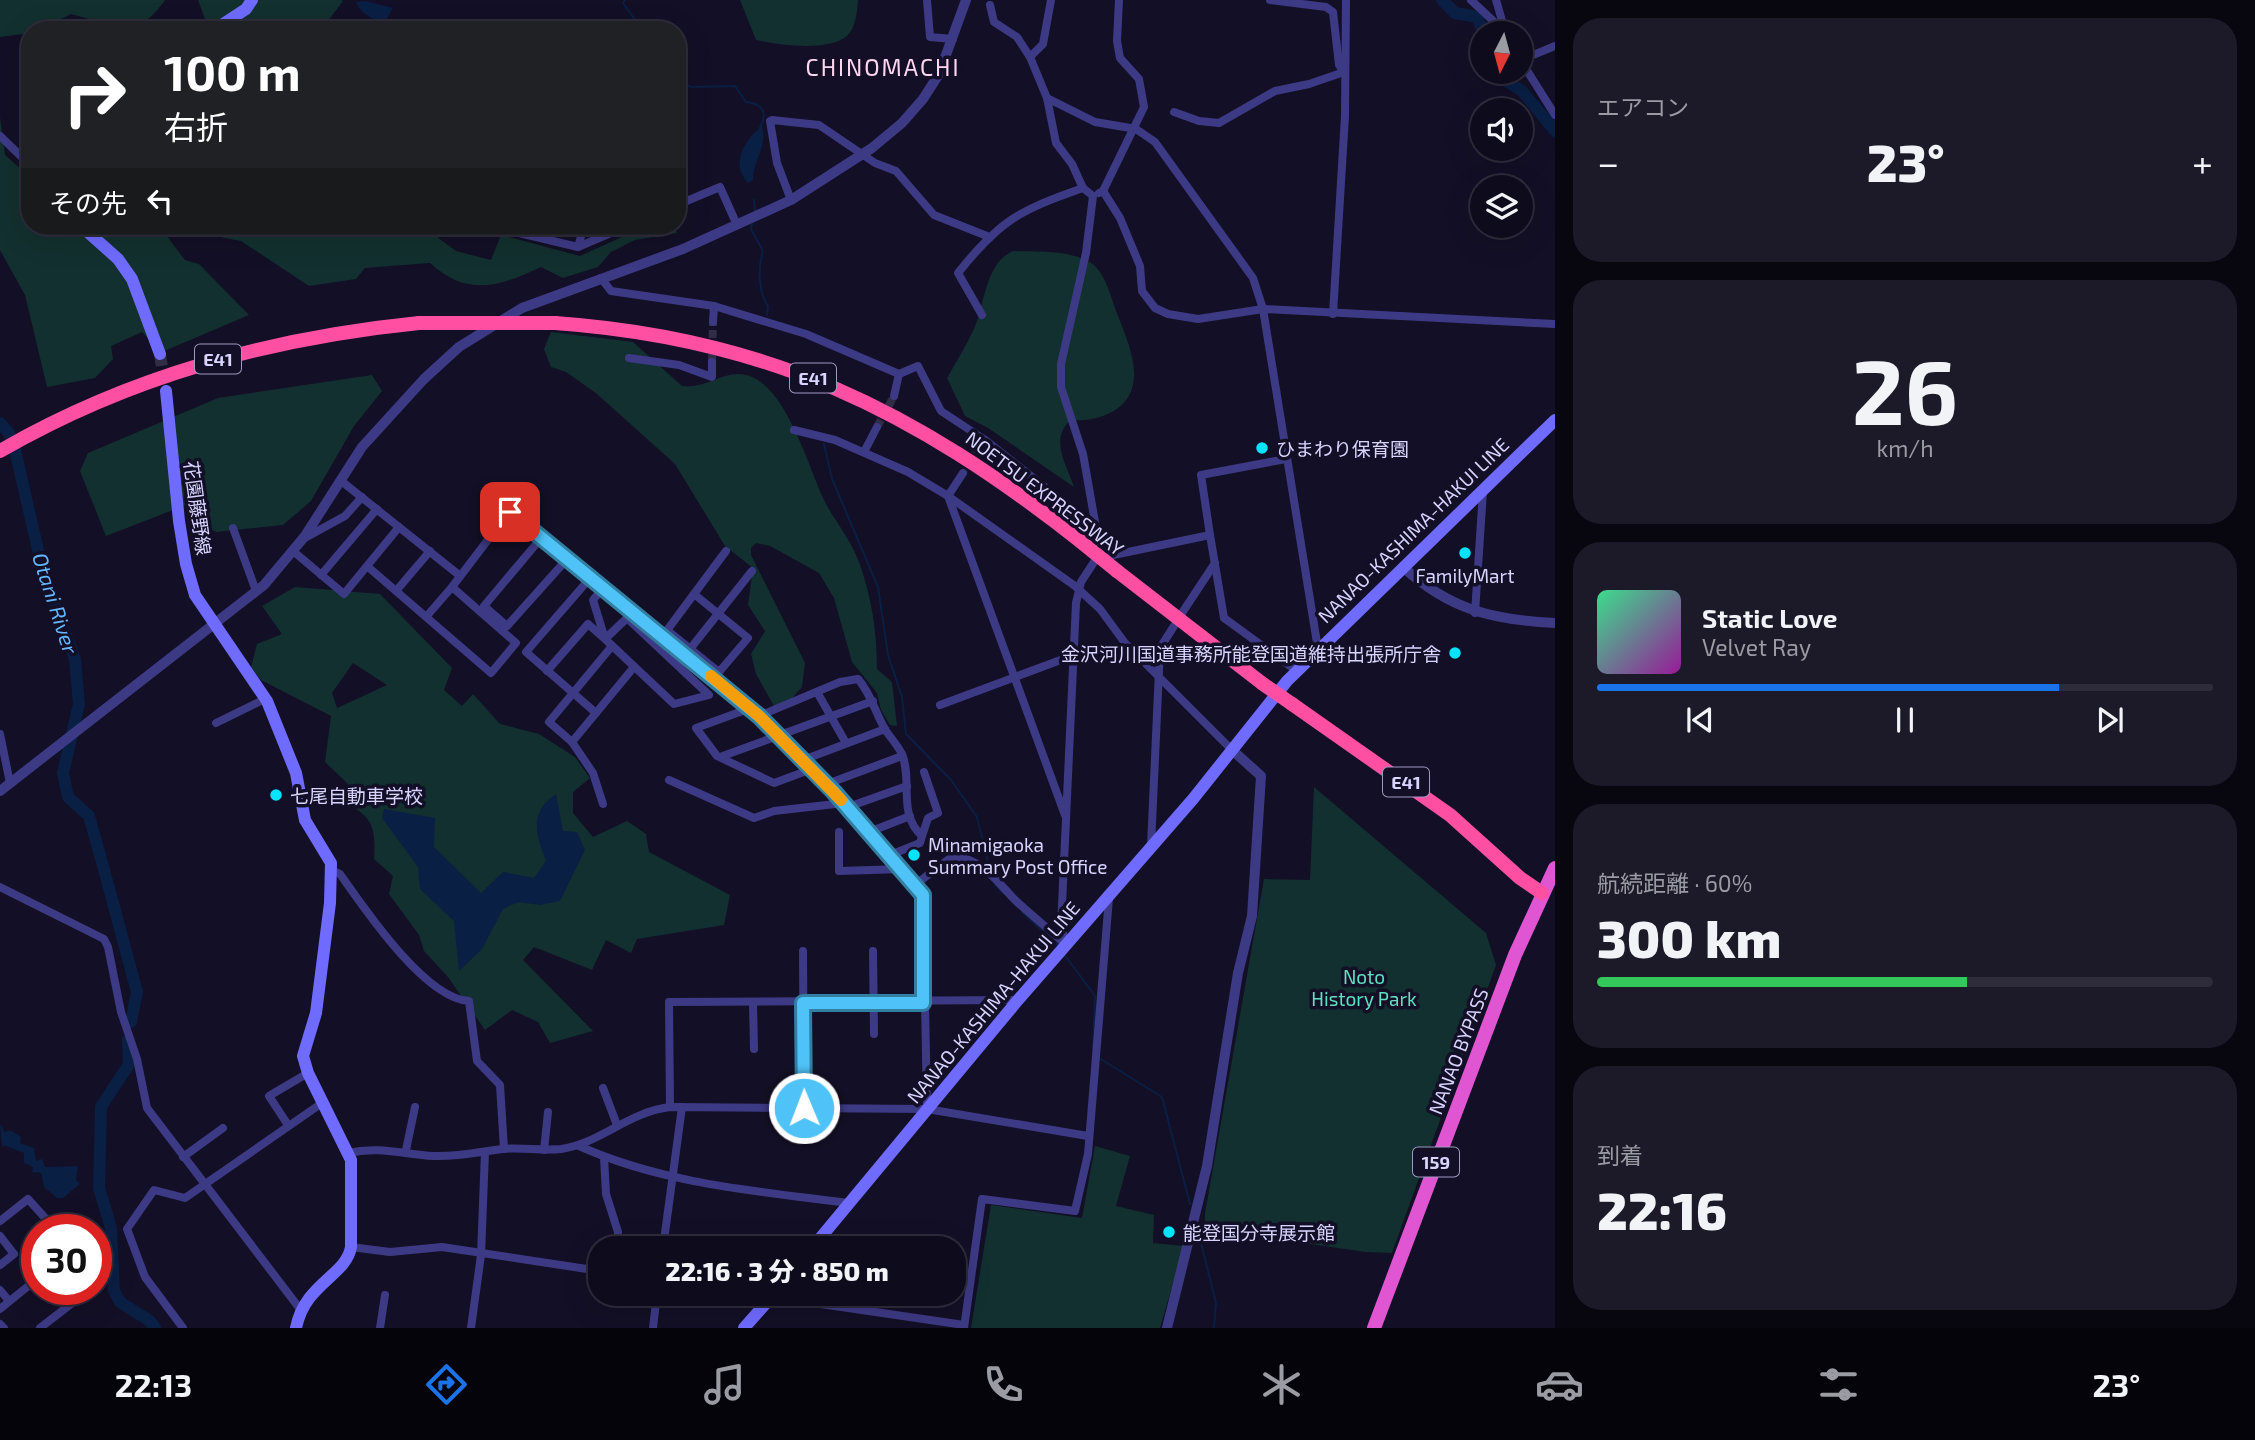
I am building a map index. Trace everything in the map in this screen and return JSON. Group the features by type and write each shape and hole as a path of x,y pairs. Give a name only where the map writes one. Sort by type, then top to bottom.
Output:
{"highway":[{"name":"NOETSU EXPRESSWAY","path":"0,451 107,397 201,363 308,337 419,323 555,323 626,330 707,345 818,380 892,414 967,457 1080,541 1263,684 1441,807 1520,878 1542,893"},
{"name":"NANAO BYPASS","path":"1374,1328 1511,966 1555,868"}],"main road":[{"path":"229,21 246,9 252,0"},
{"path":"90,235 118,259 132,279 160,354"},
{"name":"花園藤野線","path":"166,391 186,564 195,595 244,664 265,699 296,773 305,820 328,858 332,870"},
{"name":"NANAO-KASHIMA-HAKUI LINE","path":"822,1236 1018,1000 1151,848 1297,671 1555,420"},
{"path":"296,1328 300,1309 312,1292 348,1259 351,1247 348,1153 308,1073 304,1046 316,1013 332,870"},
{"path":"744,1328 763,1306"}],"street":[{"path":"927,0 930,37 953,39"},
{"path":"0,791 256,591 303,539 340,480 380,426 459,347 522,308 652,261 791,200 864,153 902,123 923,99 939,74 966,0"},
{"path":"1030,57 1043,44 1051,0"},
{"path":"1093,196 1103,191 1136,128 1137,116 1144,107 1139,79 1120,58 1117,41 1119,0"},
{"path":"1270,0 1326,7 1334,12 1339,65 1344,72"},
{"path":"1334,314 1345,116 1346,0"},
{"path":"1471,0 1493,21"},
{"path":"1496,0 1502,21"},
{"path":"990,5 994,22 1017,37 1030,57 1047,98 1056,143 1072,164 1083,188 1093,196"},
{"path":"1533,55 1555,46"},
{"path":"1174,113 1199,121 1219,123 1275,90 1309,84 1344,72"},
{"path":"1533,79 1555,115"},
{"path":"1047,98 1095,122 1136,128 1161,149 1253,278 1263,309 1318,649"},
{"path":"791,200 778,163 770,121 819,125 875,163 895,170 934,215 987,236"},
{"path":"0,136 21,157"},
{"path":"686,201 720,187 737,225"},
{"path":"982,315 958,273 987,236 1014,216 1083,188"},
{"path":"1103,191 1120,218 1139,266 1142,291 1155,308 1184,318 1198,319 1263,309 1555,324"},
{"path":"1064,948 1061,927 1079,589 1096,559 1097,528 1083,454 1061,387 1061,365 1086,253 1093,196"},
{"path":"527,235 578,247 605,235"},
{"path":"578,247 581,235"},
{"path":"601,278 611,291 714,306 806,334 899,374 918,366 941,411 985,440 1097,528"},
{"path":"713,322 714,306"},
{"path":"629,358 679,365 712,377 712,362"},
{"path":"894,396 899,374"},
{"path":"864,452 877,427"},
{"path":"794,430 835,440 908,472 948,496 1079,589 1100,609 1125,643 1261,776 1252,916 1238,973 1207,1166 1167,1328"},
{"path":"978,450 985,440"},
{"path":"1286,459 1201,475 1224,618 1297,671"},
{"path":"948,496 963,473"},
{"path":"340,480 459,575"},
{"path":"1475,613 1483,491"},
{"path":"948,496 1066,818"},
{"path":"303,539 345,516 362,497"},
{"path":"321,575 377,509"},
{"path":"426,617 510,512 604,587 719,672 748,638 694,594"},
{"path":"293,551 344,594 399,527"},
{"path":"233,528 256,591"},
{"path":"1096,559 1112,553 1210,536"},
{"path":"542,537 484,606 507,626 568,558"},
{"path":"397,591 430,551"},
{"path":"665,633 726,551"},
{"path":"1182,613 1215,562"},
{"path":"367,566 491,673 516,643 452,587"},
{"path":"1403,567 1432,590 1475,613 1501,619 1555,623"},
{"path":"690,649 752,571"},
{"path":"591,577 526,652 596,713"},
{"path":"604,587 593,600 605,639"},
{"path":"547,671 597,614"},
{"path":"588,624 674,704 709,695 626,618 605,639"},
{"path":"1151,848 1160,648 1174,626"},
{"path":"665,633 759,716 813,769 923,895 927,1109"},
{"path":"603,804 593,773 572,742 549,722 612,646"},
{"path":"940,705 1074,655"},
{"path":"572,742 634,667"},
{"path":"759,716 817,692 858,679 873,701 885,729 902,756 905,802 914,828 922,836"},
{"path":"817,692 846,744"},
{"path":"216,723 265,699"},
{"path":"720,757 873,701"},
{"path":"748,709 696,728 720,757 774,783 813,769"},
{"path":"803,760 885,729"},
{"path":"0,734 10,783"},
{"path":"827,784 902,756"},
{"path":"890,855 920,844 928,818 938,813 924,772"},
{"path":"669,779 754,818 774,811 846,805 906,786"},
{"path":"869,832 909,817"},
{"path":"839,832 839,871 903,869"},
{"path":"916,884 953,856 967,858 992,874 1064,948"},
{"path":"332,870 340,874 396,949 453,998 469,1001 477,1061 500,1084 504,1149"},
{"path":"0,887 104,939 121,1012 137,1059 147,1108 300,1309"},
{"path":"841,1306 964,1326 982,1199 1075,1211 1088,1154 1109,897"},
{"path":"803,951 804,1108"},
{"path":"873,951 874,1034"},
{"path":"670,1107 669,1002 923,1003 1018,1000"},
{"path":"753,1003 754,1049"},
{"path":"288,1125 269,1096 308,1073"},
{"path":"603,1088 617,1125"},
{"path":"183,1328 145,1277 127,1229 154,1190 185,1198 322,1103"},
{"path":"406,1150 415,1107"},
{"path":"348,1153 368,1148 406,1150 431,1156 579,1146 650,1110 670,1107 927,1109 1088,1136"},
{"path":"665,1236 682,1107"},
{"path":"544,1150 548,1111"},
{"path":"183,1157 223,1128"},
{"path":"579,1146 673,1179 848,1203"},
{"path":"471,1328 481,1255 485,1152"},
{"path":"604,1157 606,1194 618,1236"},
{"path":"0,1220 28,1199 42,1214"},
{"path":"0,1236 14,1254 0,1265"},
{"path":"351,1247 390,1252 442,1247 588,1270"},
{"path":"0,1290 9,1301"},
{"path":"0,1309 21,1292"},
{"path":"380,1328 385,1295"},
{"path":"40,1328 70,1305"},
{"path":"653,1328 656,1306"},
{"path":"0,1324 4,1328"}],"green space":[{"path":"0,0 165,0 145,21 95,21 71,14 57,21 21,21 21,34 0,37"},
{"path":"198,0 343,1 328,21 206,21"},
{"path":"740,0 858,0 854,24 847,36 828,44 803,46 756,40"},
{"path":"0,117 5,155 21,169 21,235 166,235 185,260 199,264 249,315 162,352 142,332 111,346 113,359 95,378 47,387 25,295 0,250"},
{"path":"217,235 434,235 456,251 491,260 501,235 580,256 626,235 665,235 635,240 611,252 598,267 563,278 541,267 511,280 484,285 457,281 430,263 365,268 356,279 309,286 241,241"},
{"path":"1013,251 1061,253 1079,257 1094,265 1106,283 1131,352 1134,379 1131,392 1124,403 1102,416 1071,420 1064,427 1061,452 1074,487 988,428 965,416 947,378 974,329 991,274 1004,257"},
{"path":"551,332 633,342 682,386 700,385 725,376 743,374 765,386 777,399 796,434 826,504 860,565 873,616 877,669 892,682 897,726 890,725 881,710 877,693 852,662 834,598 819,573 770,546 756,543 751,548 751,555 805,663 802,687 786,705 774,706 756,674 751,654 765,631 748,605 753,568 725,546 675,464 597,394 566,372 551,367 544,349"},
{"path":"372,375 382,391 354,426 311,501 283,525 216,532 209,528 191,503 106,536 80,471 88,453 218,398"},
{"path":"295,587 380,594 452,668 444,690 462,706 473,694 500,724 539,734 575,757 590,778 573,792 573,813 593,837 627,821 646,834 649,852 730,895 724,925 637,939 631,953 606,940 592,970 534,947 523,960 593,1031 550,1043 538,1022 512,1010 485,1030 448,977 424,951 419,935 389,894 393,876 374,859 373,830 367,818 354,808 347,783 325,762 331,716 261,680 251,667 257,644 282,634 262,606","holes":["353,663 387,685 337,708 332,693"]},
{"name":"Noto History Park","path":"1314,787 1486,933 1496,965 1392,1253 1366,1252 1205,1229 1205,1213 1264,879 1310,880"},
{"path":"1095,1146 1130,1156 1116,1206 1154,1215 1153,1243 1184,1246 1160,1328 971,1328 991,1205 1082,1218"}],"water":[{"path":"366,1 393,8 386,21 380,21 368,16 356,2"},
{"path":"762,126 762,147 753,180 748,183 740,168 740,160 745,145"},
{"path":"556,794 563,831 577,832 585,850 560,901 540,905 518,902 503,909 482,949 459,971 454,921 420,889 418,867 382,818 384,809 435,818 434,847 481,893 503,872 534,878 546,861 537,833 538,816 547,801"},
{"path":"0,1124 5,1132 10,1130 21,1137 20,1143 34,1148 36,1161 42,1159 45,1167 78,1166 76,1180 80,1184 63,1198 57,1198 44,1187 41,1173 32,1172 33,1167 24,1163 24,1153 4,1145 2,1148"}],"waterway":[{"path":"625,0 623,3 636,21"},
{"path":"1442,0 1455,13 1477,17 1479,21"},
{"path":"1511,84 1522,91 1555,131"},
{"path":"686,85 691,87 735,86 746,102 760,107 764,113 760,128"},
{"path":"754,200 755,212"},
{"path":"752,224 751,229 763,251 760,279 762,294 768,306 767,315"},
{"name":"Otani River","path":"0,423 9,433 15,450 44,576 75,659 79,704 63,773 68,797 89,816 103,866 137,992 131,1022"},
{"path":"824,444 832,479 878,587 888,655 902,697 906,734 951,780 977,817 990,870"},
{"path":"995,885 1003,893"},
{"path":"1022,912 1059,946"},
{"path":"1064,954 1095,996 1093,1050"},
{"name":"Otani River","path":"128,1040 129,1064 101,1107 99,1188 111,1228 114,1291 120,1302 150,1321 155,1328"},
{"path":"1099,1058 1162,1097 1190,1204"},
{"path":"1197,1227 1216,1303 1214,1328"}],"tunnel":[{"path":"712,362 713,322"},
{"path":"160,354 165,387"},
{"path":"877,427 894,396"},
{"path":"969,464 978,450"}],"slow traffic":[{"path":"711,676 759,716 841,800"}],"place":[{"name":"ひまわり保育園","path":"1262,448"},
{"name":"FamilyMart","path":"1465,553"},
{"name":"金沢河川国道事務所能登国道維持出張所庁舎","path":"1455,653"},
{"name":"七尾自動車学校","path":"276,795"},
{"name":"Minamigaoka Summary Post Office","path":"914,855"},
{"name":"能登国分寺展示館","path":"1169,1232"}],"district":[{"name":"CHINOMACHI","path":"883,67"}],"route":[{"path":"510,512 759,716 821,777 923,895 923,1003 803,1003 804,1108"}]}
